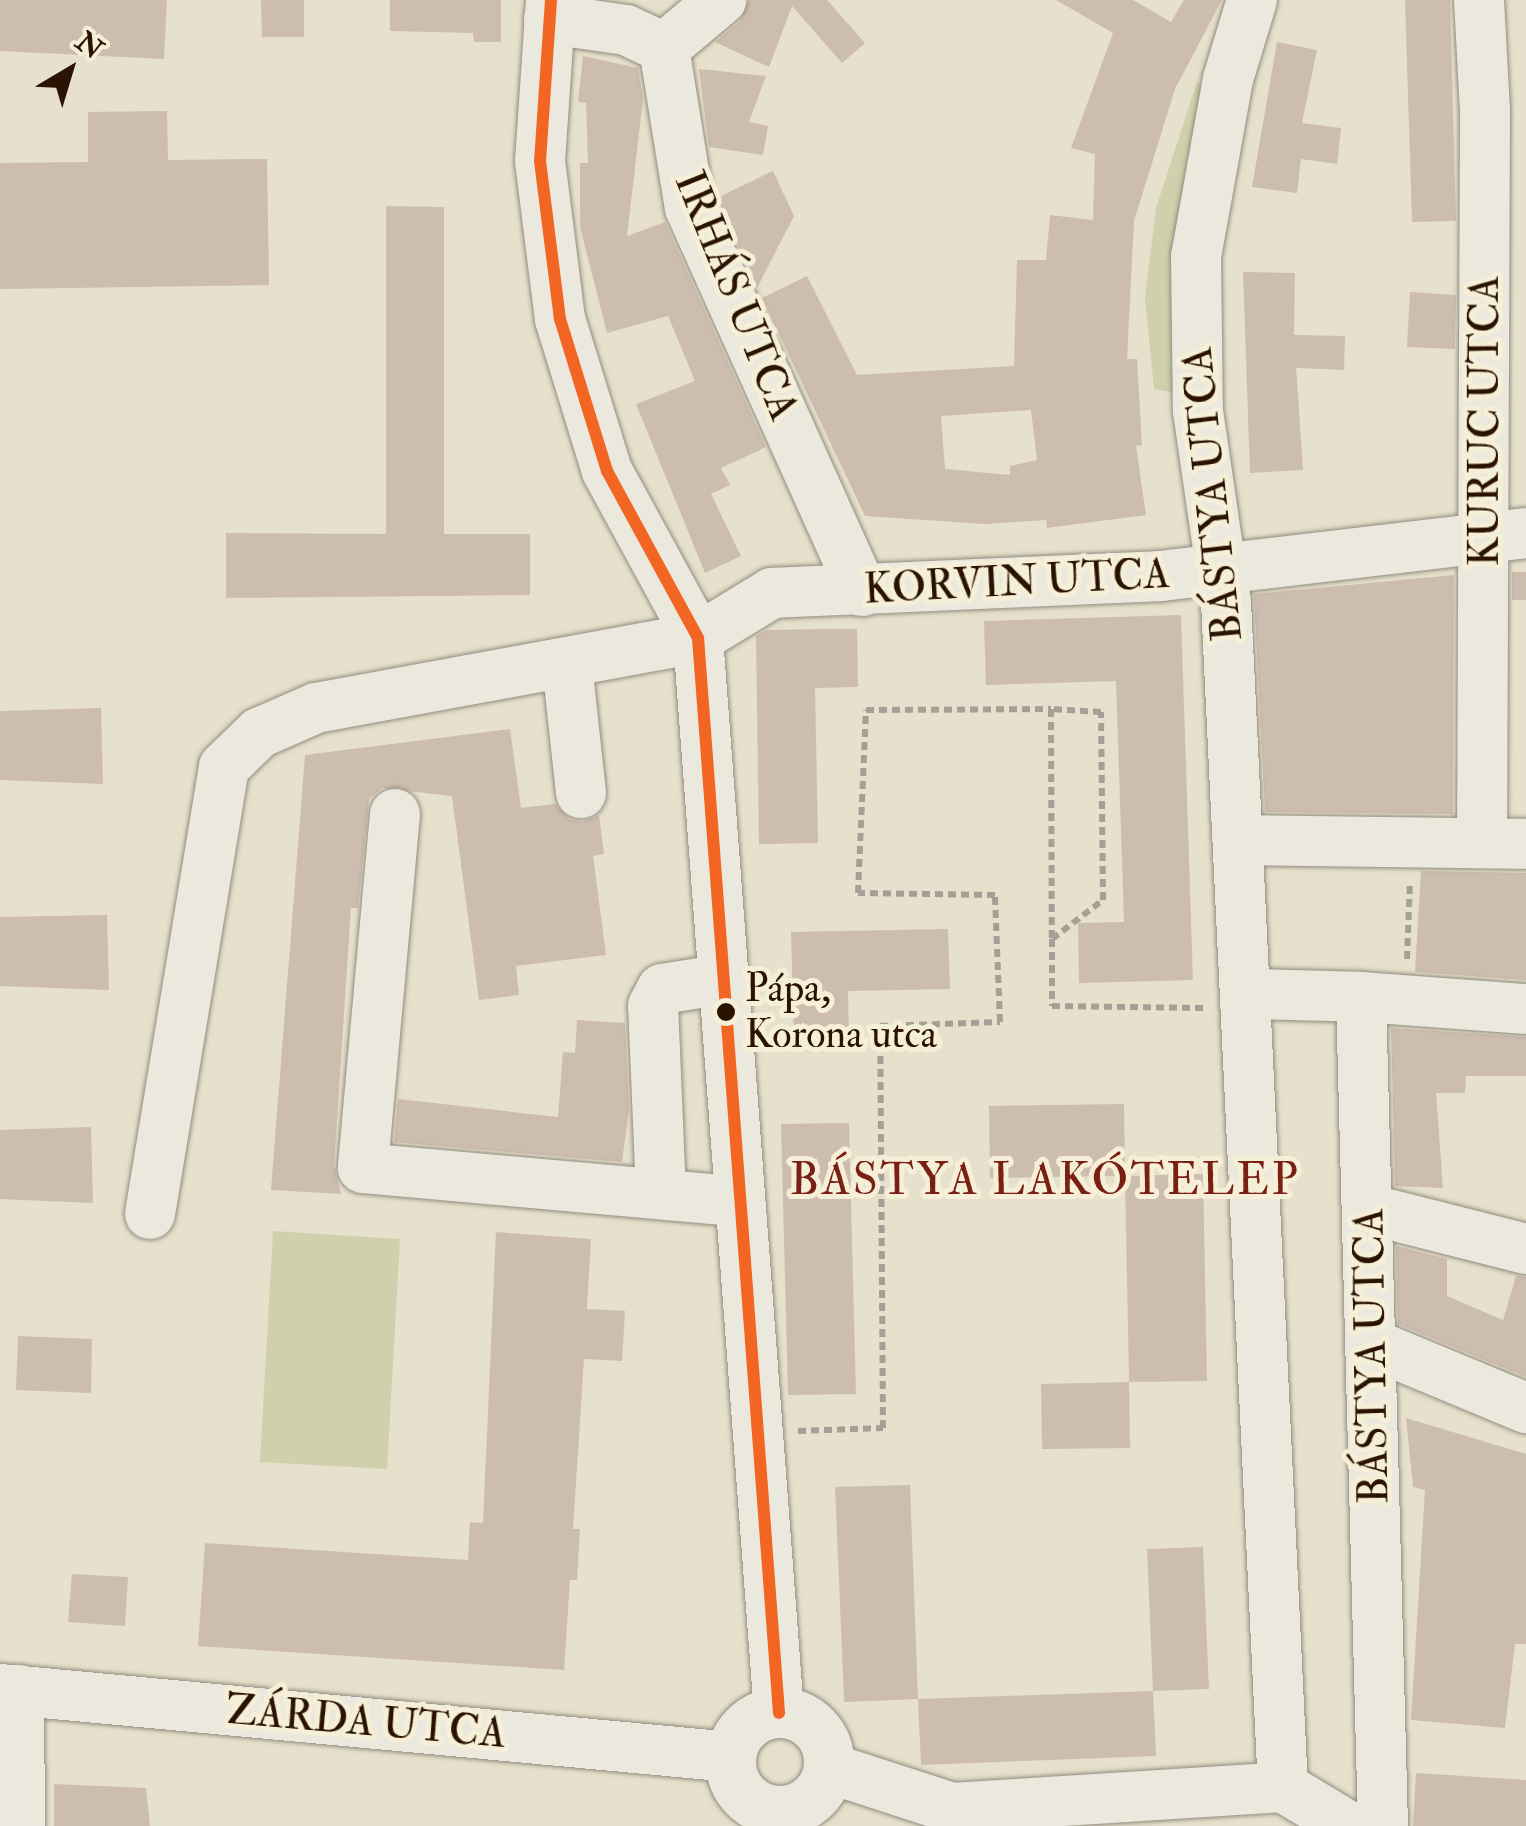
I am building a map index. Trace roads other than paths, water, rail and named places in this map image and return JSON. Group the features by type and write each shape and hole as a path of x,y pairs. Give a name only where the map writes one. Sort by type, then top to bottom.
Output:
{"street":[{"path":"721,0 664,48 626,30 550,10 540,161 560,319 607,472 698,638 719,980 778,1713"},
{"name":"BÁSTYA UTCA","path":"1252,0 1228,79 1196,256 1198,411 1224,570 1241,840 1283,1787"},
{"name":"KURUC UTCA","path":"1479,0 1506,104 1504,843"},
{"name":"IRHÁS UTCA","path":"664,48 690,208 862,591"},
{"name":"KORVIN UTCA","path":"698,638 772,593 1224,570 1506,536"},
{"path":"150,1214 224,767 259,733 316,708 698,638"},
{"path":"567,664 581,793"},
{"path":"394,814 363,1168 736,1201"},
{"path":"1241,840 1504,843"},
{"path":"661,1194 652,1006 662,989 719,980"},
{"path":"1250,1002 1383,999 1526,1008"},
{"name":"BÁSTYA UTCA","path":"1383,999 1368,1209 1383,1826"},
{"path":"1368,1209 1526,1250"},
{"path":"1372,1344 1526,1408"},
{"path":"10,1689 20,1826"},
{"name":"ZÁRDA UTCA","path":"10,1689 731,1756"},
{"path":"778,1713 802,1718 821,1734 829,1768 814,1798 772,1818 740,1791 731,1756 751,1722 778,1713"},
{"path":"829,1768 952,1808 1283,1787 1348,1826"}],"place":[{"name":"Pápa, Korona utca","path":"726,1012"}],"district":[{"name":"BÁSTYA LAKÓTELEP","path":"1045,1181"}]}
